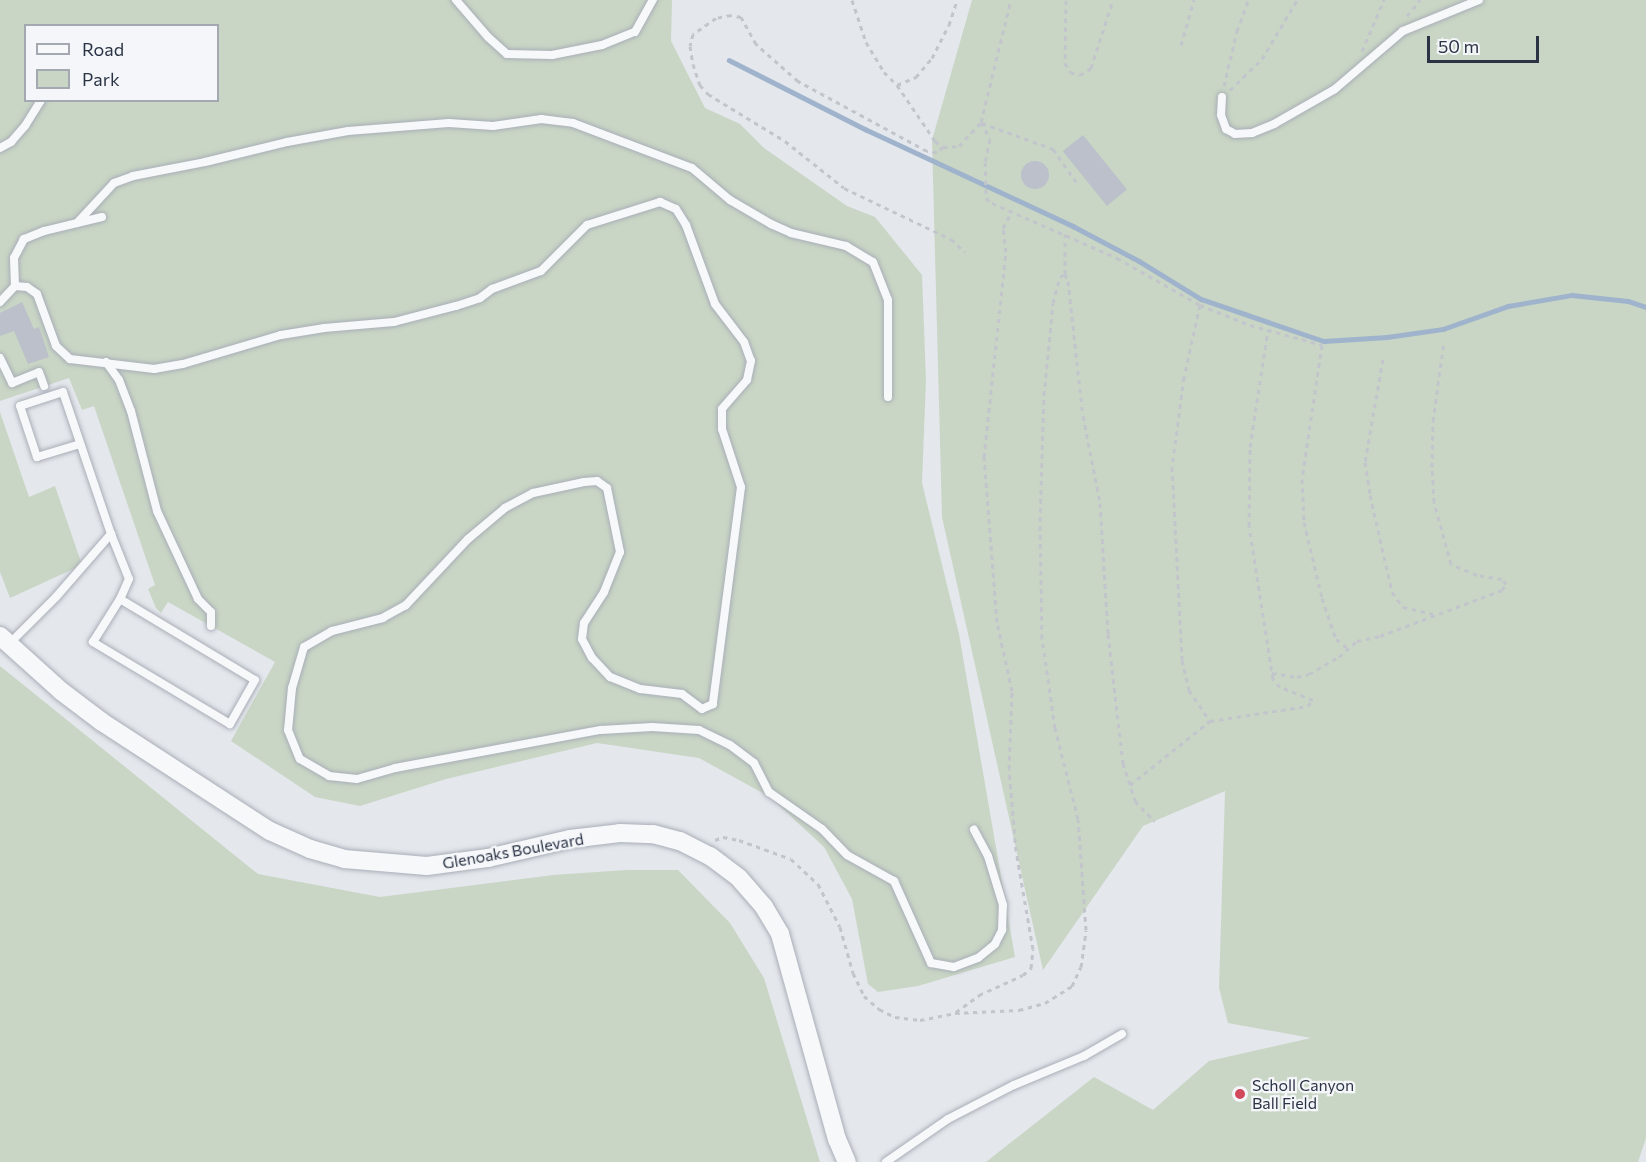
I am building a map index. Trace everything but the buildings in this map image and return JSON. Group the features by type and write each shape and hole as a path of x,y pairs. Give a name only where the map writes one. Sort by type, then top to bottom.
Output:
{"street":[{"name":"Glenoaks Boulevard","path":"4,641 61,692 102,722 270,831 310,849 344,859 427,866 488,858 570,839 620,833 653,834 710,855 740,878 764,907 780,934 837,1139 847,1162"}],"lane":[{"path":"456,0 488,37 507,54 552,54 602,45 635,32 652,0"},
{"path":"1222,97 1221,115 1226,129 1235,134 1252,133 1307,106 1356,71 1403,31 1479,0"},
{"path":"0,148 11,142 25,126 39,102"},
{"path":"77,223 102,194 114,183 123,179 287,142 348,131 449,123 494,126 541,119 573,123 692,168 730,200 771,224 791,234 846,246 873,262 888,300 888,397"},
{"path":"15,286 27,287 37,294 56,346 70,359 154,369 183,364 281,335 324,328 394,322 456,306 480,298 492,289 541,271 587,225 660,202 676,209 686,225 715,304 744,342 751,361 747,380 722,409 722,429 741,487 713,704 702,709 682,694 640,689 610,677 592,658 582,639 584,623 604,592 620,552 607,488 597,481 584,482 533,493 505,508 468,539 406,605 383,618 332,631 304,647 292,688 288,730 300,759 330,776 357,779 395,768 601,730 652,727 699,730 730,745 754,762 769,792 822,829 847,855 894,881 931,963 954,967 978,958 995,944 1002,930 1003,905 988,856 974,830"},
{"path":"0,302 15,286 14,258 24,239 44,231 102,217"},
{"path":"0,358 12,383 39,372 44,386"},
{"path":"106,362 119,380 130,411 157,511 198,599 211,612 212,626"},
{"path":"80,444 37,457 20,406 63,392 111,534 129,579 120,599 93,642 230,724 255,680 120,599"},
{"path":"4,641 56,597 111,534"},
{"path":"886,1162 948,1119 1014,1086 1084,1056 1122,1034"}],"path":[{"path":"852,0 866,42 884,72 897,85 935,141 943,147"},
{"path":"897,85 916,77 932,58 949,25 957,0"},
{"path":"965,252 951,239 844,188 785,141 708,94 700,85 690,46 693,34 716,18 731,15 741,17 756,44 798,81 927,151 937,152 943,147 959,146 981,123 1011,0"},
{"path":"1066,0 1065,63 1070,72 1080,75 1091,68 1113,0"},
{"path":"1181,45 1194,0"},
{"path":"1222,97 1237,31 1248,0"},
{"path":"1222,97 1262,59 1297,0"},
{"path":"1356,71 1384,0"},
{"path":"981,123 990,139 985,162 986,198 992,203 1117,258 1200,304 1268,330 1322,345 1302,479 1304,522 1322,598 1332,629 1336,639 1349,649"},
{"path":"981,123 1053,149 1077,183"},
{"path":"955,1013 979,995 1023,975 1031,968 1033,949 1016,851 1009,769 1012,691 997,622 984,457 1006,252 1004,228 1012,211"},
{"path":"1065,234 1065,274 1068,281 1083,416 1100,503 1108,634 1123,763 1135,801 1154,821"},
{"path":"694,848 723,837 739,840 791,859 818,884 840,927 853,973 864,996 879,1009 895,1017 920,1020 955,1013 1019,1010 1045,1003 1072,986 1081,967 1086,930 1078,819 1055,729 1042,638 1040,521 1044,395 1053,303 1060,277 1065,274"},
{"path":"1200,304 1184,377 1172,467 1182,660 1189,690 1210,721"},
{"path":"1130,785 1210,721 1308,706 1313,700 1280,687 1273,679 1249,526 1250,447 1268,330"},
{"path":"1272,673 1303,676 1340,657 1358,641 1380,636 1502,590 1506,584 1502,579 1477,575 1450,564 1434,502 1433,421 1444,342"},
{"path":"1383,359 1365,462 1370,495 1392,592 1403,608 1434,615"}],"green space":[{"path":"0,0 672,0 671,41 705,108 740,124 764,148 847,206 875,217 922,275 926,380 922,483 959,634 1015,957 918,986 878,992 868,984 852,899 824,847 770,797 699,758 597,743 446,779 360,806 315,797 231,741 275,662 168,602 161,613 156,608 148,589 155,585 94,406 82,410 69,378 0,401"},
{"path":"972,0 1646,0 1646,1138 1638,1162 986,1162 1094,1077 1153,1110 1209,1061 1311,1038 1228,1023 1219,988 1225,791 1143,826 1043,970 942,517 932,140"},
{"path":"0,412 29,497 55,486 82,565 10,598 0,572"},
{"path":"0,666 258,874 380,897 553,875 626,870 678,870 730,923 764,978 820,1162 0,1162"}],"waterway":[{"path":"729,60 865,129 1073,226 1139,261 1201,299 1324,341 1387,337 1443,329 1508,306 1572,295 1628,301 1646,307"}],"place":[{"name":"Scholl Canyon Ball Field","path":"1240,1094"}]}
